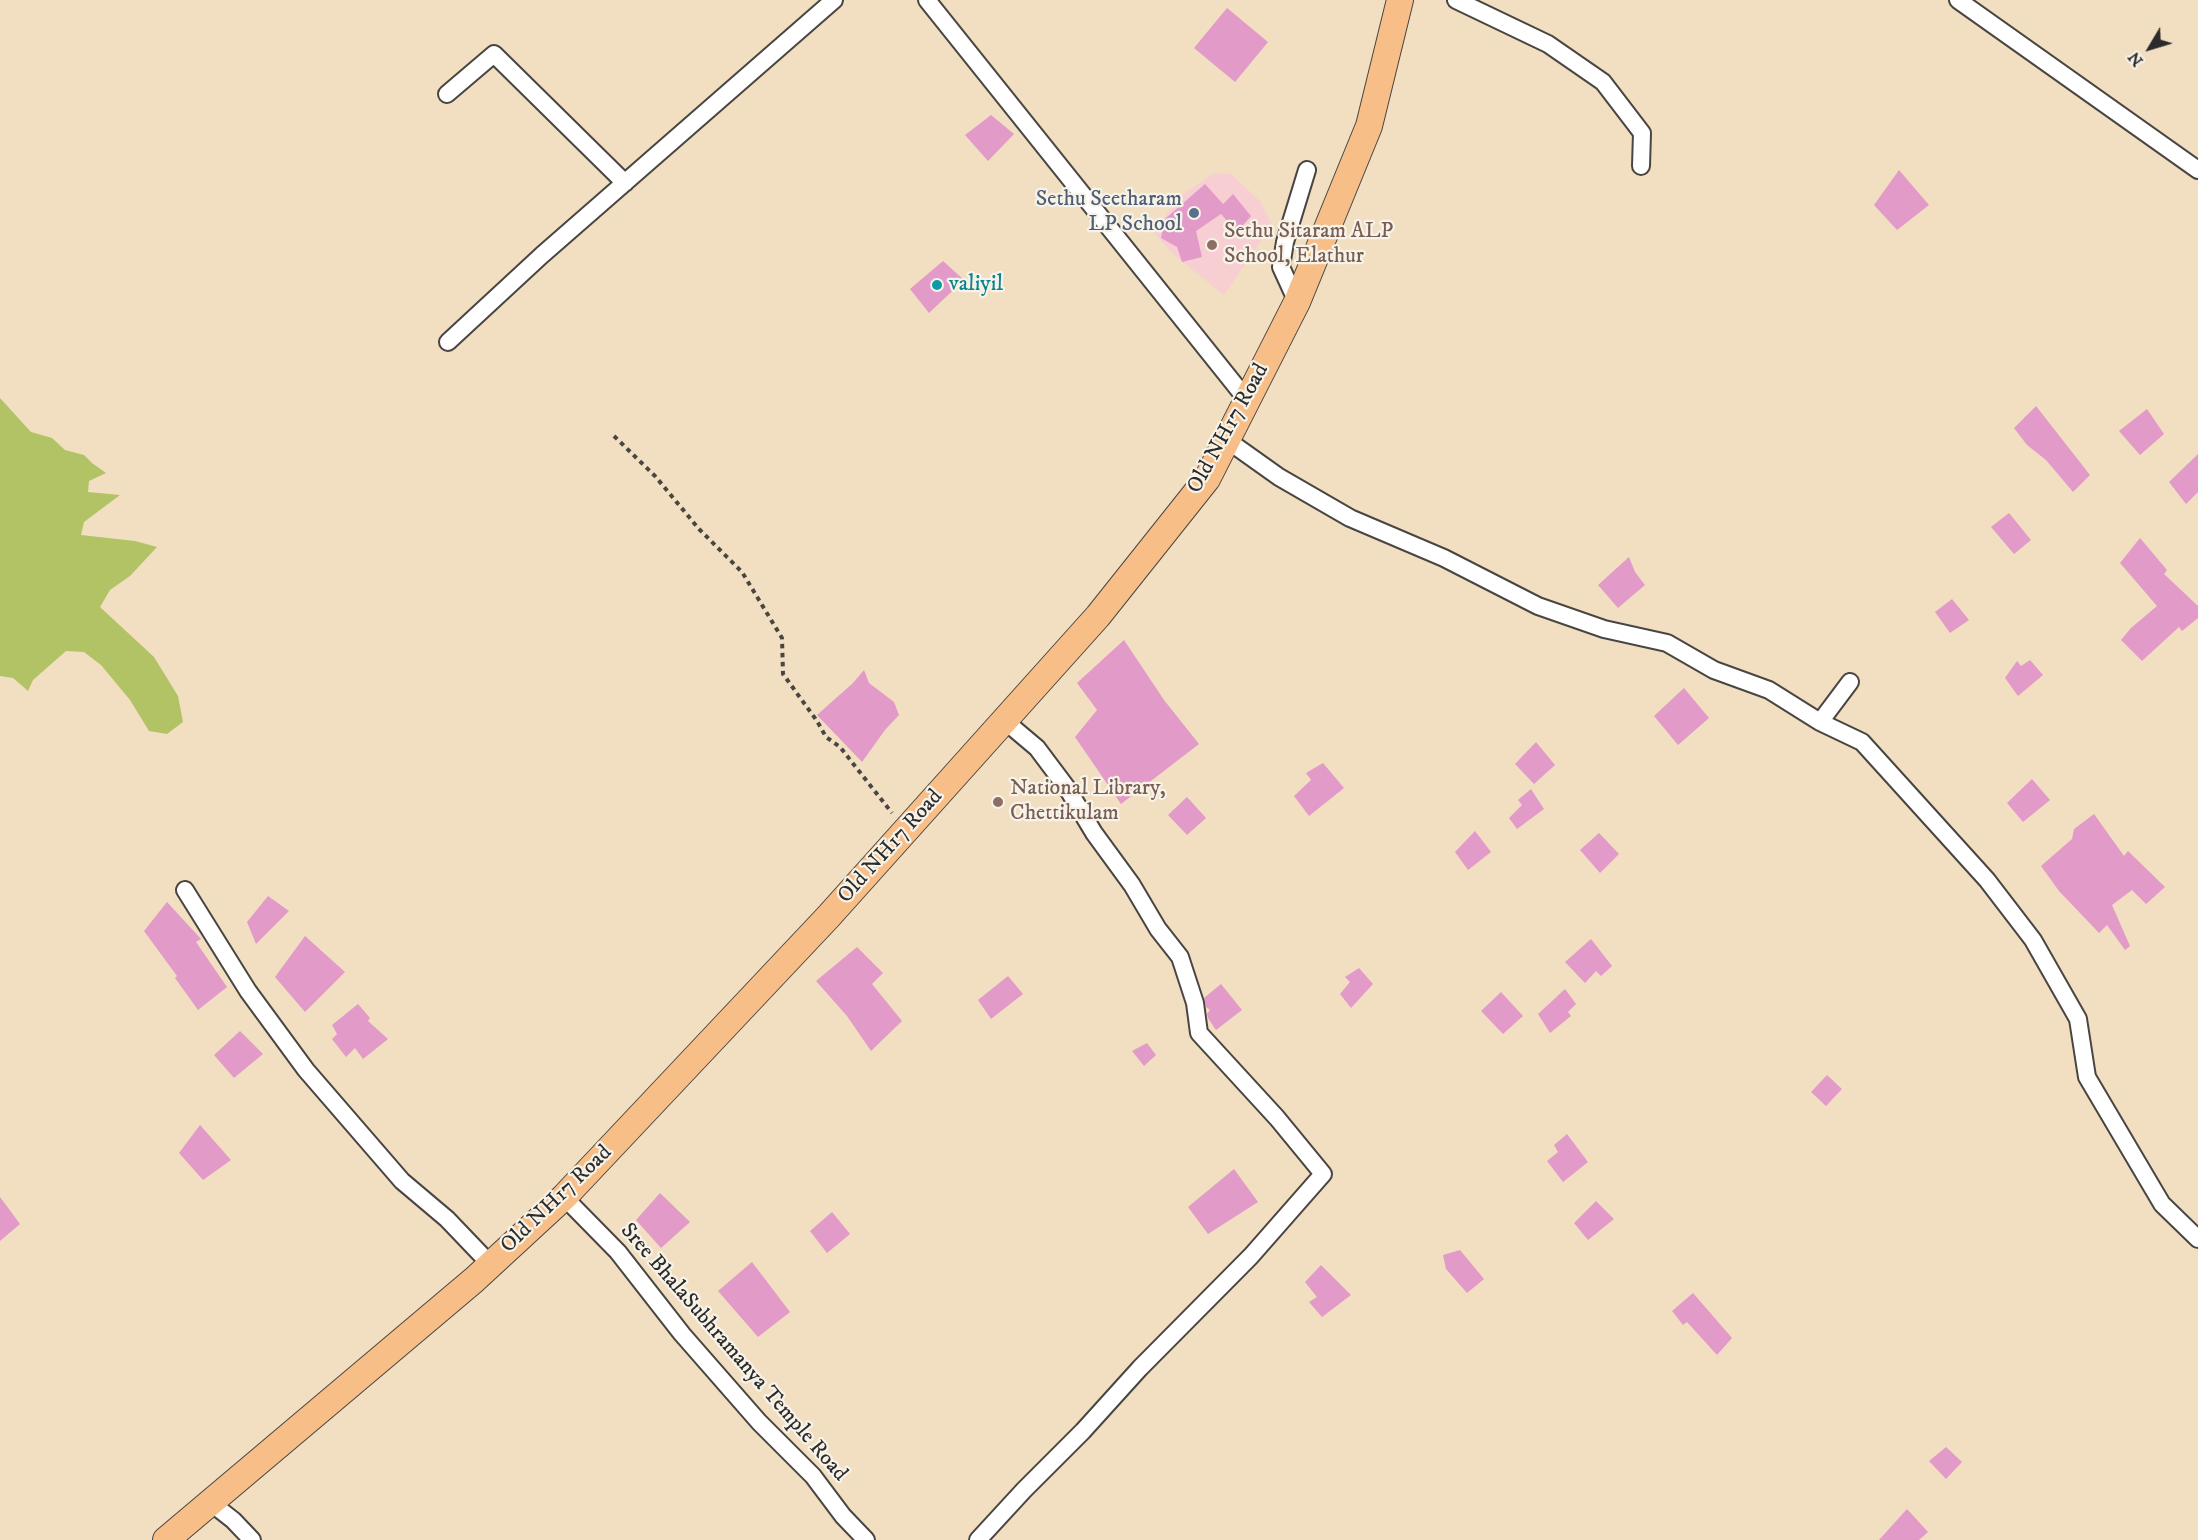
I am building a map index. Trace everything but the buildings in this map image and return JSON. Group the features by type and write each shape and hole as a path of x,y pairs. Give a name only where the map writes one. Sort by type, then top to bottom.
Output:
{"main road":[{"name":"Old NH17 Road","path":"166,1540 387,1354 564,1197 828,916 1098,616 1207,479 1297,302 1370,126 1400,0"}],"street":[{"path":"448,342 542,255 834,0"},
{"path":"927,0 1247,400"},
{"path":"1456,0 1548,44 1603,82 1642,134 1641,166"},
{"path":"1958,0 2198,170"},
{"path":"447,94 494,54 625,183"},
{"path":"1297,302 1281,267 1285,242 1307,170"},
{"path":"1227,440 1279,477 1350,518 1444,558 1538,606 1604,629 1667,643 1714,670 1769,690 1820,722 1862,742 1987,880 2033,940 2078,1019 2086,1077 2162,1204 2198,1239"},
{"path":"1820,722 1850,681"},
{"path":"978,1540 1140,1368 1251,1256 1323,1174 1277,1118 1199,1033 1195,1003 1180,957 1158,929 1132,885 1094,832 1067,788 1037,748 1005,721"},
{"path":"185,890 248,991 306,1070 402,1181 447,1219 490,1264"},
{"name":"Sree BhalaSubhramanya Temple Road","path":"564,1197 618,1252 682,1334 759,1422 813,1476 843,1516 866,1540"},
{"path":"210,1502 233,1520 252,1540"}],"path":[{"path":"614,436 655,476 699,529 742,572 782,638 783,674 826,737 840,747 894,816"}],"shaded area":[{"name":"Sethu Sitaram ALP School, Elathur","path":"1213,173 1231,174 1260,201 1272,225 1224,295 1175,256 1154,233 1178,198"}],"green space":[{"path":"0,398 31,432 52,438 65,450 84,455 106,473 89,481 88,492 120,495 84,522 81,535 135,541 157,547 130,576 110,590 100,607 154,657 178,696 183,722 167,734 149,731 130,700 101,665 84,652 66,651 33,680 28,691 13,678 0,676"}],"place":[{"name":"Sethu Seetharam LP School","path":"1194,213"},
{"name":"Sethu Sitaram ALP School, Elathur","path":"1212,245"},
{"name":"valiyil","path":"937,285"},
{"name":"National Library, Chettikulam","path":"998,802"}]}
